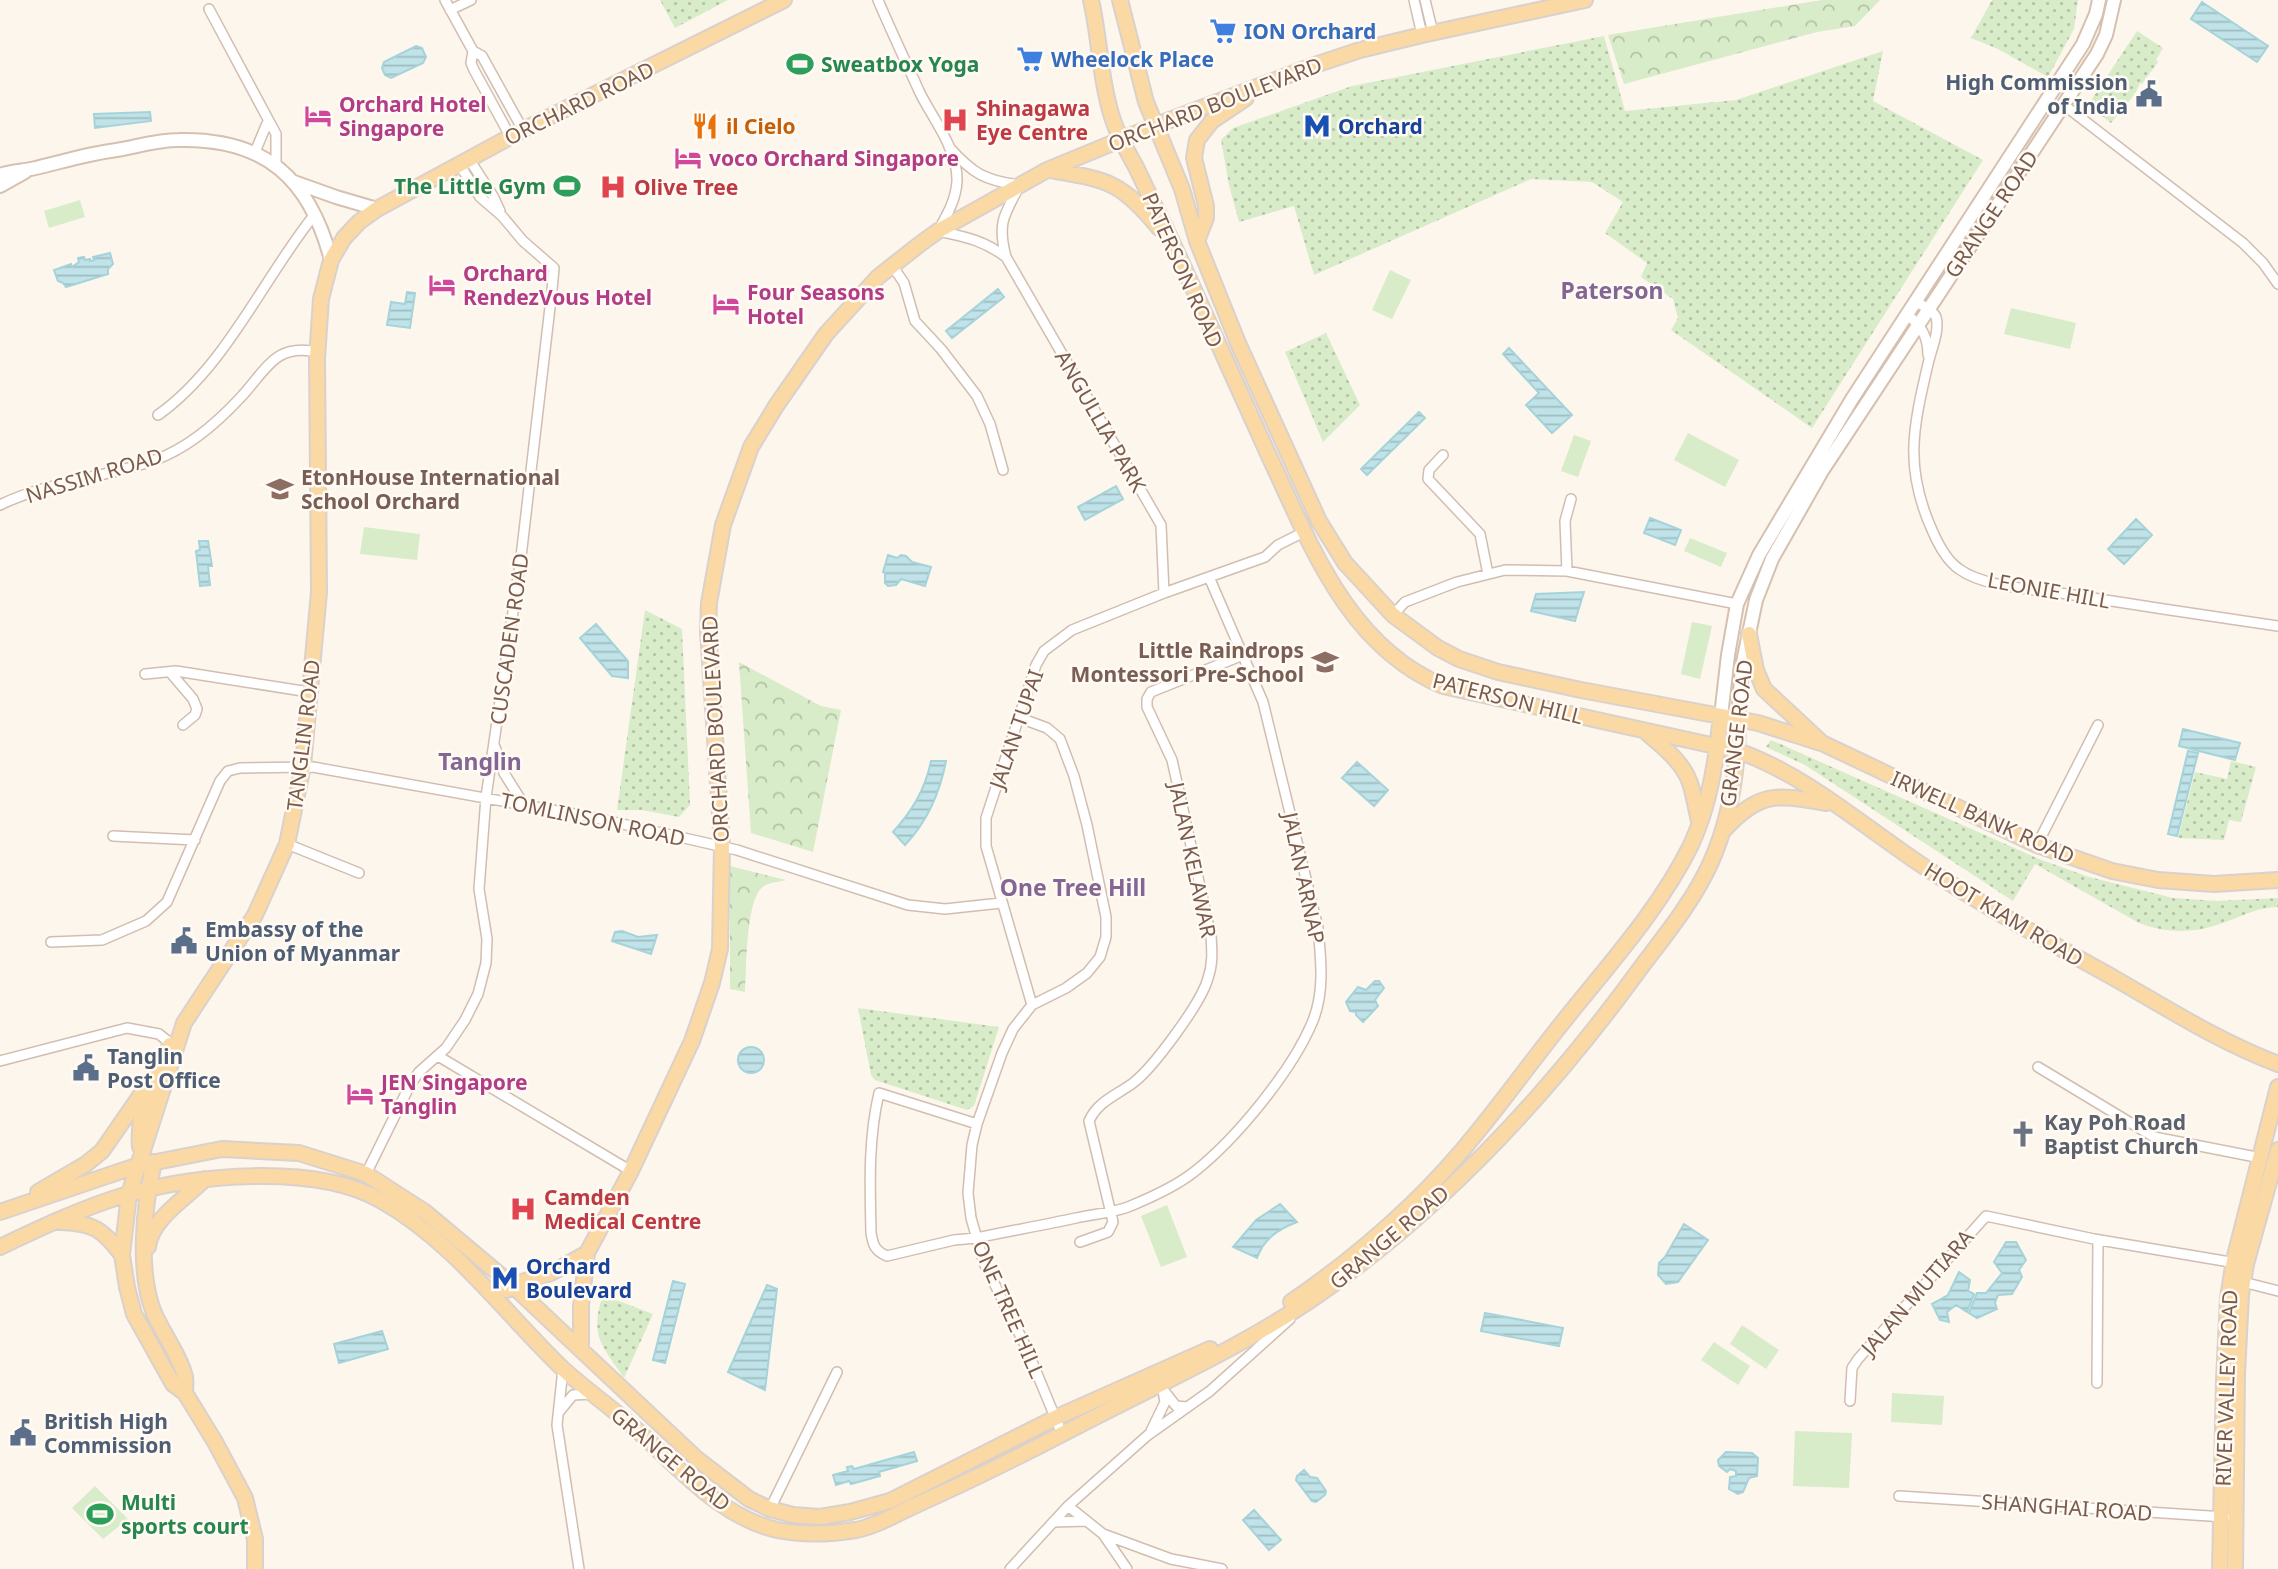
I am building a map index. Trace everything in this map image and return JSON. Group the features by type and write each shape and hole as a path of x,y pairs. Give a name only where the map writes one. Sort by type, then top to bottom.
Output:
{"main road":[{"name":"ORCHARD ROAD","path":"377,209 516,133 784,0"},
{"name":"PATERSON ROAD","path":"1091,0 1098,29 1105,89 1113,120 1174,245 1304,532"},
{"name":"PATERSON ROAD","path":"1119,0 1146,102 1182,189 1197,242 1238,343 1319,522"},
{"name":"ORCHARD BOULEVARD","path":"581,1349 582,1294 587,1253 631,1171 692,1041 712,983 720,949 722,846 708,631 709,603 723,525 751,447 825,334 892,265 938,231 1047,170 1154,126 1360,50 1585,0"},
{"name":"GRANGE ROAD","path":"19,1204 139,1160 154,1163 222,1149 299,1153 366,1174 425,1212 512,1284 698,1459 748,1499 793,1515 820,1517 890,1501 1055,1418 1243,1334 1323,1280 1382,1232 1427,1188 1478,1131 1615,958 1668,885 1692,842 1711,788 1728,655 1737,604 1747,579 1771,534 1906,314 2083,44 2099,0"},
{"name":"GRANGE ROAD","path":"0,1247 53,1222 129,1194 205,1179 290,1177 334,1182 362,1191 414,1222 497,1300 564,1369 634,1427 710,1497 748,1520 779,1530 817,1533 862,1529 990,1473 1062,1434 1163,1388 1260,1331 1353,1270 1443,1194 1585,1041 1695,892 1711,862 1730,803 1738,751 1742,667 1762,580 1800,508 1927,309 2097,54 2106,35 2114,0"},
{"path":"1197,242 1206,218 1206,206 1194,158 1197,140 1212,121 1272,82"},
{"path":"0,175 86,154 177,139 216,141 255,152 294,181 323,229 331,260"},
{"path":"0,186 28,170"},
{"path":"1047,170 1113,183 1132,197 1174,245"},
{"path":"294,181 377,209"},
{"name":"TANGLIN ROAD","path":"254,1569 255,1539 245,1498 185,1393 173,1384 134,1314 122,1255 129,1194 184,1023 255,915 287,844 303,766 319,592 317,352 321,299 331,260 352,228 377,209"},
{"name":"PATERSON HILL","path":"1319,522 1345,563 1393,615 1438,648 1459,659 1498,672 1738,719"},
{"name":"PATERSON HILL","path":"1304,532 1327,578 1353,615 1401,663 1421,677 1443,686 1738,751"},
{"path":"1749,634 1756,670 1764,689 1824,744"},
{"name":"IRWELL BANK ROAD","path":"1738,719 1824,744 2037,845 2112,870 2158,880 2214,884 2274,879"},
{"path":"1645,732 1673,756 1685,773 1691,784 1699,822"},
{"name":"HOOT KIAM ROAD","path":"1738,751 1769,764 1835,804 1927,869 2069,953 2234,1047 2278,1063"},
{"path":"1722,832 1740,813 1758,801 1777,796 1835,804"},
{"path":"1668,885 1677,880 1683,881 1695,892"},
{"path":"139,1160 140,1115 154,1076 184,1023"},
{"path":"0,1212 19,1204 86,1164 102,1151 154,1076"},
{"name":"RIVER VALLEY ROAD","path":"2220,1569 2228,1517 2237,1354 2237,1281 2278,1087"},
{"path":"1501,1100 1497,1109 1500,1118 1504,1120 1518,1116"},
{"name":"RIVER VALLEY ROAD","path":"2240,1263 2278,1150"},
{"name":"TANGLIN ROAD","path":"154,1163 148,1191 145,1270 153,1311 185,1377 185,1393"},
{"path":"145,1270 149,1241 162,1221 205,1179"},
{"path":"53,1222 82,1223 97,1228 122,1255"},
{"path":"497,1300 512,1284 551,1273 587,1253"},
{"name":"RIVER VALLEY ROAD","path":"2228,1517 2235,1569"}],"street":[{"path":"445,0 473,51 482,56 516,133"},
{"path":"450,10 471,0"},
{"path":"878,0 948,147 957,179 953,202 938,231"},
{"path":"1414,0 1428,34"},
{"path":"1425,0 1428,34"},
{"path":"211,12 277,140 276,165"},
{"path":"473,51 471,62 516,133"},
{"path":"2064,105 2243,243 2263,263 2278,284"},
{"path":"255,152 268,121"},
{"path":"948,147 962,163 984,178 997,183 1020,185"},
{"name":"CUSCADEN ROAD","path":"366,1174 409,1087 419,1072 446,1048 465,1020 478,994 486,963 487,939 479,889 486,797 537,433 554,268 480,197 464,161"},
{"name":"ANGULLIA PARK","path":"1020,185 1002,225 1001,237 1006,257 1161,525 1164,593"},
{"path":"158,415 176,402 206,368 248,313 315,214"},
{"name":"ANGULLIA PARK","path":"938,231 975,238 1006,257"},
{"path":"892,265 904,283 915,321 941,349 977,396 990,424 1003,470"},
{"path":"1915,301 1927,309"},
{"name":"LEONIE HILL","path":"1927,309 1936,318 1934,345 1928,360"},
{"path":"1906,314 1918,323"},
{"name":"LEONIE HILL","path":"1918,323 1928,346 1928,360 1913,439 1916,488 1938,545 1958,569 1973,577 2020,587 2278,626"},
{"name":"NASSIM ROAD","path":"0,505 35,491 157,459 191,441 218,421 279,355 295,349 317,352"},
{"path":"1443,455 1429,470 1428,479 1480,534 1488,574"},
{"path":"1567,571 1565,521 1571,499"},
{"name":"JALAN TUPAI","path":"1032,1005 986,846 986,818 1036,665 1044,651 1072,630 1265,556 1278,545 1304,532"},
{"path":"1374,596 1390,602 1405,602 1457,582 1505,570 1567,571 1737,604"},
{"name":"JALAN ARNAP","path":"977,1124 879,1093 872,1121 869,1158 871,1233 873,1245 879,1252 887,1256 954,1240 1126,1208 1163,1191 1192,1174 1211,1157 1268,1094 1313,1022 1320,990 1318,928 1263,702 1209,577"},
{"path":"1393,615 1405,602"},
{"name":"JALAN KELAWAR","path":"1111,1211 1089,1121 1100,1105 1133,1083 1152,1065 1208,981 1213,958 1211,936 1171,760 1147,707 1147,699 1151,692 1243,655"},
{"path":"145,674 170,672 309,692"},
{"path":"170,672 193,699 197,709 195,715 183,724"},
{"name":"ONE TREE HILL","path":"1020,718 1047,728 1060,739 1074,776 1083,813 1107,917 1106,937 1100,957 1087,973 1066,988 1032,1005 1013,1029 977,1124 972,1145 968,1193 971,1219 984,1263 1026,1347 1062,1434"},
{"path":"2037,845 2098,725"},
{"path":"495,746 504,773 524,805"},
{"name":"TOMLINSON ROAD","path":"195,840 220,781 228,771 240,768 303,766 486,797 722,846 908,905 945,909 1001,903"},
{"path":"51,942 102,940 146,921 167,902 195,840 113,836"},
{"path":"287,844 359,873"},
{"path":"0,1061 127,1028 159,1034 170,1044"},
{"path":"438,1056 631,1171"},
{"path":"2038,1067 2154,1137 2262,1158"},
{"path":"1080,1242 1108,1232 1113,1222 1111,1211"},
{"name":"JALAN MUTIARA","path":"1850,1401 1852,1368 1858,1359 1982,1217 1990,1216 2098,1240 2240,1263"},
{"path":"2097,1383 2098,1240"},
{"path":"2237,1281 2278,1291"},
{"path":"1010,1569 1068,1506 1148,1435 1210,1391 1313,1298"},
{"path":"564,1369 557,1417 558,1438 579,1569"},
{"path":"770,1509 837,1372"},
{"path":"1163,1388 1172,1404 1188,1407"},
{"path":"1148,1435 1165,1402 1163,1388"},
{"path":"557,1417 573,1395 593,1394"},
{"name":"SHANGHAI ROAD","path":"1899,1496 2228,1517"},
{"path":"1068,1506 1103,1534 1127,1569"},
{"path":"1053,1522 1087,1521"},
{"path":"1103,1534 1171,1559 1222,1569"}],"green space":[{"path":"660,0 728,0 675,28"},
{"path":"1822,0 1880,0 1855,26 1817,32 1624,84 1608,35"},
{"path":"1992,0 2078,0 2074,29 2048,77 1998,49 1971,38"},
{"path":"2137,31 2163,48 2156,60 2158,62 2111,123 2088,105"},
{"path":"1604,36 1625,111 1736,100 1883,51 1873,101 1983,160 1812,428 1671,330 1678,318 1673,299 1641,277 1647,263 1605,233 1623,202 1592,182 1531,179 1314,275 1294,206 1239,222 1221,140 1233,128 1352,86"},
{"path":"80,200 85,217 49,228 44,211"},
{"path":"1390,270 1411,280 1392,319 1372,310"},
{"path":"2011,308 2076,323 2070,349 2004,334"},
{"path":"1326,333 1360,405 1323,442 1285,352"},
{"path":"1688,433 1739,460 1725,487 1674,460"},
{"path":"1574,435 1591,441 1578,477 1561,471"},
{"path":"364,527 420,534 417,560 360,554"},
{"path":"1690,538 1727,553 1721,567 1684,551"},
{"path":"645,610 682,629 690,805 679,817 642,810 617,810"},
{"path":"1692,622 1712,626 1700,679 1681,674"},
{"path":"739,662 821,706 841,710 813,852 751,833"},
{"path":"1771,740 2039,859 2089,877 2173,898 2217,901 2278,898 2278,907 2254,911 2208,928 2185,931 2162,929 2139,923 2035,864 2013,901 1805,765 1766,747"},
{"path":"2231,761 2256,767 2241,822 2229,820 2224,840 2178,838 2195,772 2227,779"},
{"path":"730,866 786,880 764,886 753,905 748,935 745,992 730,989"},
{"path":"858,1008 999,1027 974,1106 967,1110 875,1080 871,1075"},
{"path":"1167,1205 1187,1257 1161,1267 1141,1216"},
{"path":"603,1295 653,1314 624,1378 600,1340 597,1321"},
{"path":"1742,1325 1779,1350 1766,1369 1730,1344"},
{"path":"1714,1342 1750,1366 1738,1385 1701,1360"},
{"path":"1892,1393 1944,1396 1942,1425 1891,1422"},
{"path":"1795,1431 1852,1433 1849,1488 1793,1486"},
{"name":"Multi sports court","path":"95,1486 128,1519 103,1539 72,1508"}],"water":[{"path":"2202,2 2268,46 2257,62 2191,19"},
{"path":"416,46 422,48 426,57 423,63 391,78 385,75 382,68 384,62"},
{"path":"150,112 151,121 95,128 94,114"},
{"path":"110,253 113,264 108,269 108,274 66,287 58,281 54,270 71,264 72,267 79,262 78,258 84,257 90,261 94,260 93,257"},
{"path":"998,289 1004,297 952,338 946,331"},
{"path":"407,292 415,293 410,328 387,325 391,302 405,304"},
{"path":"1509,348 1572,415 1552,433 1526,405 1539,393 1503,354"},
{"path":"1419,412 1425,418 1367,475 1361,469"},
{"path":"1116,486 1123,499 1085,520 1078,507"},
{"path":"1650,518 1681,530 1675,545 1644,533"},
{"path":"2136,519 2152,535 2124,564 2108,549"},
{"path":"199,541 208,541 212,566 208,566 210,585 200,586 196,551 200,550"},
{"path":"888,555 897,558 906,556 912,562 931,567 925,586 901,579 896,585 888,586 883,572"},
{"path":"1584,592 1575,621 1531,611 1536,594"},
{"path":"596,624 628,661 628,678 612,676 580,638"},
{"path":"2183,729 2240,743 2235,760 2179,746"},
{"path":"2188,751 2198,753 2177,836 2168,834"},
{"path":"931,761 946,761 940,784 926,816 905,845 893,832 917,800"},
{"path":"1357,762 1388,790 1374,806 1342,778"},
{"path":"622,931 638,937 657,935 651,954 612,941 615,932"},
{"path":"1375,981 1379,981 1384,988 1375,1000 1378,1006 1363,1022 1356,1012 1350,1011 1346,1002 1358,987 1366,990"},
{"path":"751,1047 760,1051 764,1060 760,1069 751,1073 742,1069 738,1060 742,1051"},
{"path":"1280,1204 1297,1222 1273,1235 1257,1258 1233,1247 1256,1220"},
{"path":"1684,1224 1708,1240 1678,1282 1666,1284 1658,1275 1659,1263"},
{"path":"2006,1242 2016,1242 2026,1260 2019,1270 2022,1277 2012,1294 1998,1295 1995,1303 1997,1309 1977,1318 1969,1313 1977,1293 1986,1293 2002,1273 1994,1262"},
{"path":"1959,1272 1970,1280 1968,1291 1974,1294 1967,1312 1956,1305 1947,1312 1949,1322 1940,1320 1932,1304 1948,1295"},
{"path":"673,1281 685,1284 665,1363 653,1360"},
{"path":"767,1285 777,1289 765,1390 728,1372"},
{"path":"1485,1313 1563,1328 1559,1346 1481,1331"},
{"path":"382,1331 388,1349 339,1363 334,1344"},
{"path":"914,1452 917,1461 879,1472 880,1476 836,1485 833,1475 848,1471 847,1467 852,1466 854,1469"},
{"path":"1726,1452 1752,1453 1758,1458 1757,1476 1749,1478 1743,1492 1738,1494 1729,1489 1730,1477 1736,1476 1736,1471 1730,1469 1727,1472 1719,1466 1718,1460"},
{"path":"1304,1470 1310,1477 1317,1478 1326,1491 1316,1502 1312,1501 1296,1480"},
{"path":"1254,1510 1281,1540 1269,1550 1243,1520"}],"place":[{"name":"ION Orchard","path":"1223,31"},
{"name":"Wheelock Place","path":"1030,59"},
{"name":"Sweatbox Yoga","path":"800,64"},
{"name":"High Commission of India","path":"2149,94"},
{"name":"Orchard Hotel Singapore","path":"318,116"},
{"name":"Shinagawa Eye Centre","path":"955,120"},
{"name":"il Cielo","path":"705,126"},
{"name":"Orchard","path":"1317,126"},
{"name":"voco Orchard Singapore","path":"688,158"},
{"name":"The Little Gym","path":"567,186"},
{"name":"Olive Tree","path":"613,187"},
{"name":"Orchard RendezVous Hotel","path":"442,285"},
{"name":"Four Seasons Hotel","path":"726,304"},
{"name":"EtonHouse International School Orchard","path":"280,489"},
{"name":"Little Raindrops Montessori Pre-School","path":"1325,662"},
{"name":"Embassy of the Union of Myanmar","path":"184,941"},
{"name":"Tanglin Post Office","path":"86,1068"},
{"name":"JEN Singapore Tanglin","path":"360,1094"},
{"name":"Kay Poh Road Baptist Church","path":"2023,1134"},
{"name":"Camden Medical Centre","path":"523,1209"},
{"name":"Orchard Boulevard","path":"505,1278"},
{"name":"British High Commission","path":"23,1433"},
{"name":"Multi sports court","path":"100,1514"}],"district":[{"name":"Paterson","path":"1612,290"},
{"name":"Tanglin","path":"480,761"},
{"name":"One Tree Hill","path":"1073,887"}]}
